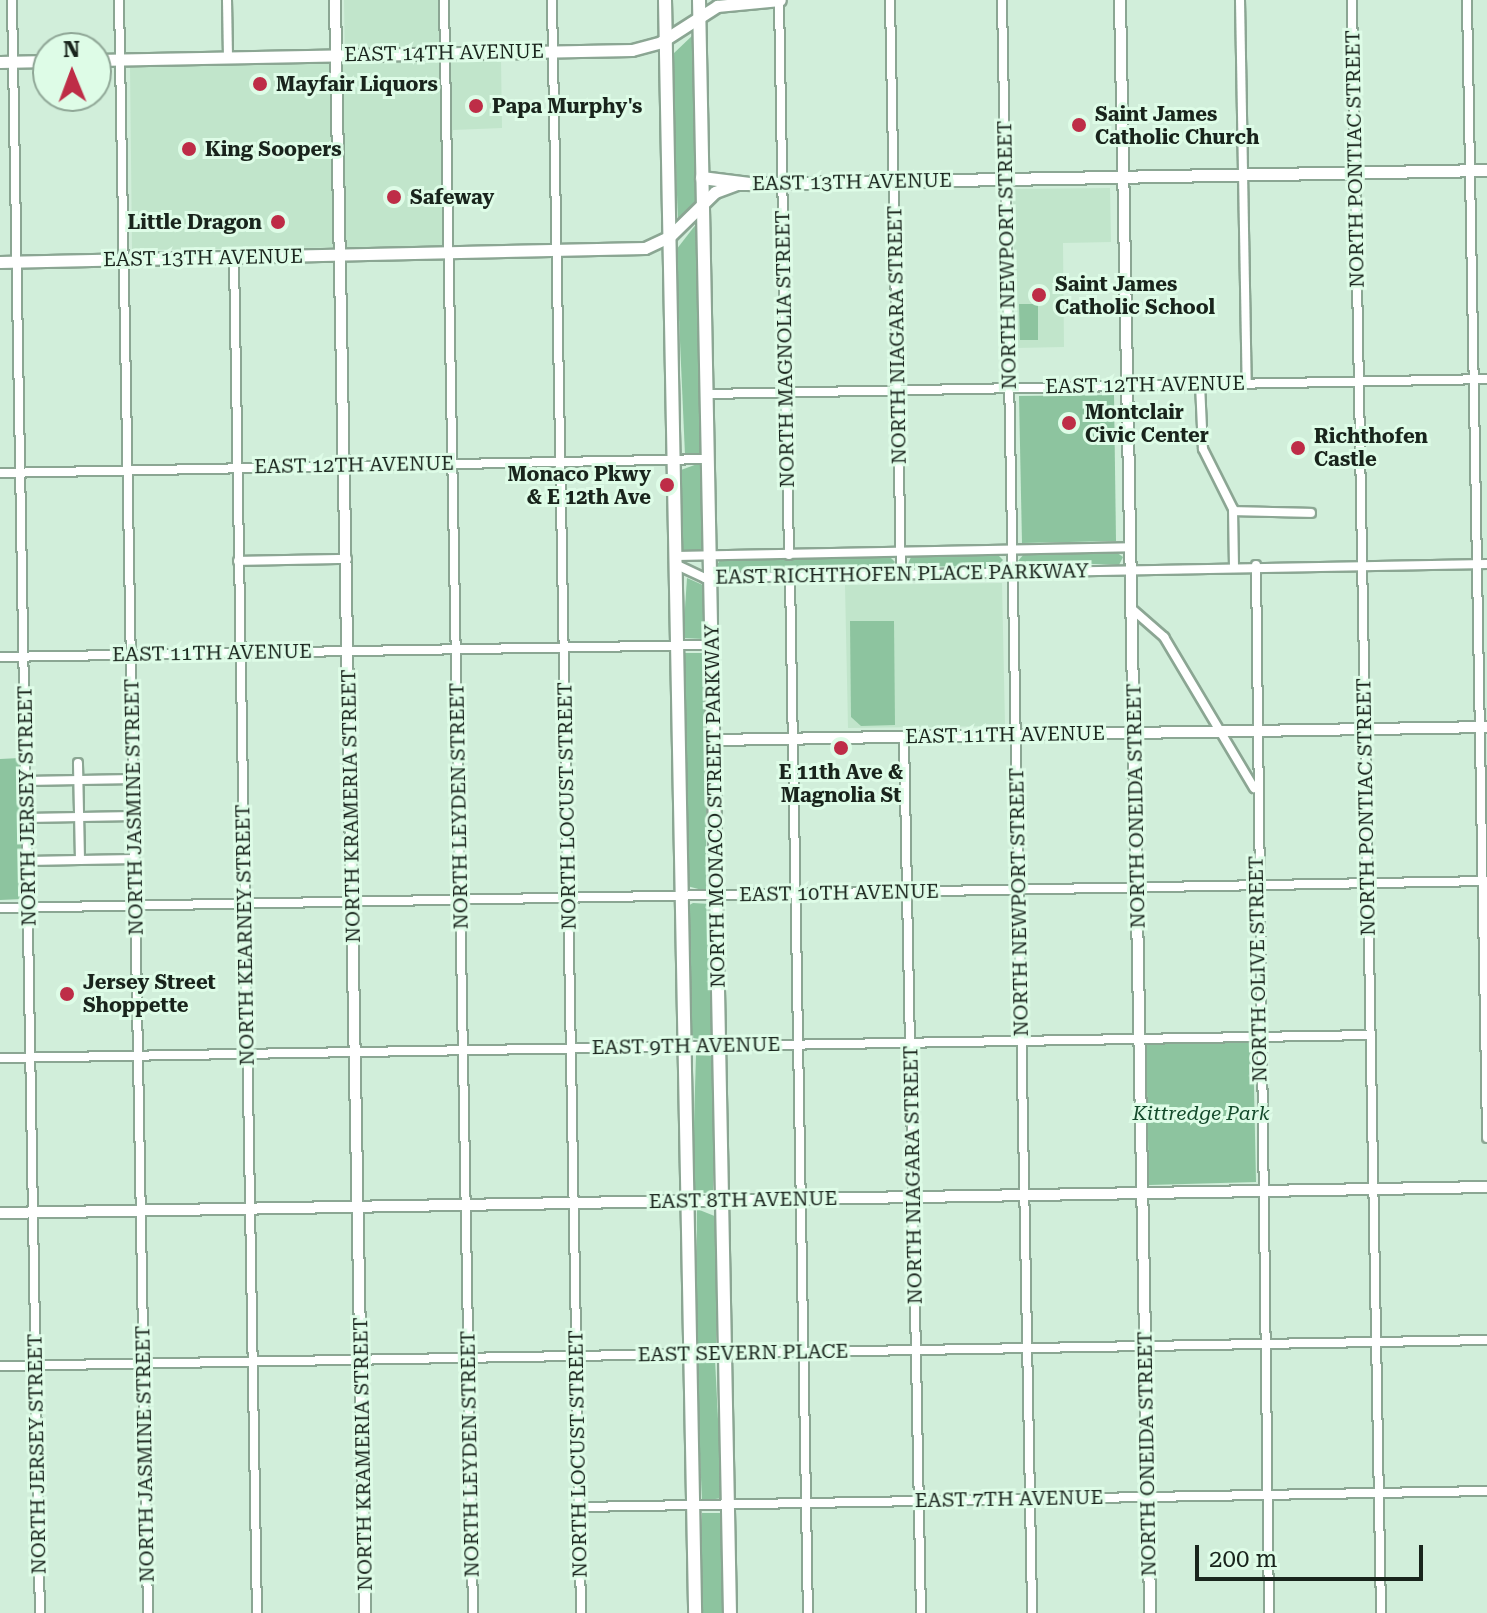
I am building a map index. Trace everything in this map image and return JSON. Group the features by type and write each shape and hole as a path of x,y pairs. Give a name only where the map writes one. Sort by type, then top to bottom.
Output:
{"main road":[{"name":"NORTH MONACO STREET PARKWAY","path":"665,0 695,1613"},
{"name":"NORTH MONACO STREET PARKWAY","path":"699,0 730,1613"},
{"name":"EAST 14TH AVENUE","path":"112,59 636,50 666,39 700,14 727,3 779,0"},
{"path":"0,62 32,61"},
{"name":"EAST 13TH AVENUE","path":"0,262 645,248 669,237 703,202 725,187 750,184 1487,170"},
{"path":"702,178 750,184"}],"street":[{"name":"NORTH JERSEY STREET","path":"12,0 40,1613"},
{"name":"NORTH JASMINE STREET","path":"119,0 148,1613"},
{"path":"227,0 228,57"},
{"name":"NORTH KRAMERIA STREET","path":"335,0 365,1613"},
{"name":"NORTH LEYDEN STREET","path":"444,0 473,1613"},
{"name":"NORTH LOCUST STREET","path":"552,0 581,1613"},
{"name":"NORTH MAGNOLIA STREET","path":"779,0 789,555"},
{"name":"NORTH NIAGARA STREET","path":"890,0 901,574"},
{"name":"NORTH NEWPORT STREET","path":"1002,0 1012,549 1009,572 1019,889 1032,1613"},
{"name":"NORTH ONEIDA STREET","path":"1120,0 1150,1613"},
{"path":"1240,0 1247,383"},
{"name":"NORTH PONTIAC STREET","path":"1352,0 1381,1613"},
{"path":"1467,0 1477,565 1483,727 1487,1138"},
{"name":"NORTH KEARNEY STREET","path":"234,258 257,1613"},
{"name":"EAST 12TH AVENUE","path":"708,394 1487,379"},
{"path":"1200,384 1204,454 1234,511 1234,566"},
{"name":"EAST 12TH AVENUE","path":"0,473 709,459"},
{"path":"1234,511 1311,513"},
{"name":"EAST RICHTHOFEN PLACE PARKWAY","path":"676,561 711,556 1131,547"},
{"path":"238,561 347,559"},
{"name":"EAST RICHTHOFEN PLACE PARKWAY","path":"676,561 711,578 1361,563 1487,564"},
{"name":"NORTH OLIVE STREET","path":"1256,565 1258,1037 1269,1613"},
{"path":"790,576 808,1613"},
{"path":"1132,609 1159,630 1255,788"},
{"name":"EAST 11TH AVENUE","path":"0,657 712,645"},
{"name":"EAST 11TH AVENUE","path":"714,740 1483,727"},
{"name":"NORTH NIAGARA STREET","path":"904,737 921,1613"},
{"path":"78,763 80,860"},
{"path":"26,781 134,779"},
{"path":"27,818 134,816"},
{"path":"28,861 135,859"},
{"name":"EAST 10TH AVENUE","path":"0,908 1485,881"},
{"name":"EAST 9TH AVENUE","path":"0,1058 1371,1035"},
{"name":"EAST 8TH AVENUE","path":"0,1213 1487,1187"},
{"name":"EAST SEVERN PLACE","path":"0,1366 1487,1340"},
{"name":"EAST 7TH AVENUE","path":"580,1507 1487,1491"}],"shaded area":[{"path":"344,0 449,0 450,59 501,58 502,128 453,130 442,246 132,250 130,66 345,63"},
{"name":"Saint James Catholic School","path":"1110,188 1111,242 1063,243 1064,347 1015,348 1013,189"},
{"path":"1002,583 1005,726 848,728 845,585"}],"green space":[{"path":"695,33 699,200 678,222 672,55"},
{"path":"697,223 702,453 685,455 676,250"},
{"path":"1019,304 1038,304 1038,340 1020,340"},
{"path":"1114,395 1116,541 1022,543 1019,396"},
{"path":"700,463 704,550 682,551 681,470"},
{"path":"1116,552 1123,557 1119,565 1018,561 1024,554"},
{"path":"998,555 1003,560 996,567 907,566 911,557"},
{"path":"889,556 895,562 889,569 722,572 716,566 721,559"},
{"path":"687,578 705,586 704,639 683,638"},
{"path":"850,621 894,621 895,725 861,726 851,717"},
{"path":"684,653 707,653 706,891 687,886"},
{"path":"20,758 23,899 0,900 0,759"},
{"path":"693,903 710,904 715,1038 709,1041 689,1037 686,907"},
{"name":"Kittredge Park","path":"1253,1041 1256,1182 1149,1185 1146,1044"},
{"path":"696,1055 714,1056 713,1194 692,1191"},
{"path":"697,1209 717,1217 716,1349 696,1346"},
{"path":"715,1360 722,1498 702,1501 696,1362"},
{"path":"702,1513 722,1513 726,1613 699,1613"}],"place":[{"name":"Mayfair Liquors","path":"260,84"},
{"name":"Papa Murphy's","path":"476,106"},
{"name":"Saint James Catholic Church","path":"1079,125"},
{"name":"King Soopers","path":"189,149"},
{"name":"Safeway","path":"394,197"},
{"name":"Little Dragon","path":"278,222"},
{"name":"Saint James Catholic School","path":"1039,295"},
{"name":"Montclair Civic Center","path":"1069,423"},
{"name":"Richthofen Castle","path":"1298,448"},
{"name":"Monaco Pkwy & E 12th Ave","path":"667,485"},
{"name":"E 11th Ave & Magnolia St","path":"841,748"},
{"name":"Jersey Street Shoppette","path":"67,994"}]}
